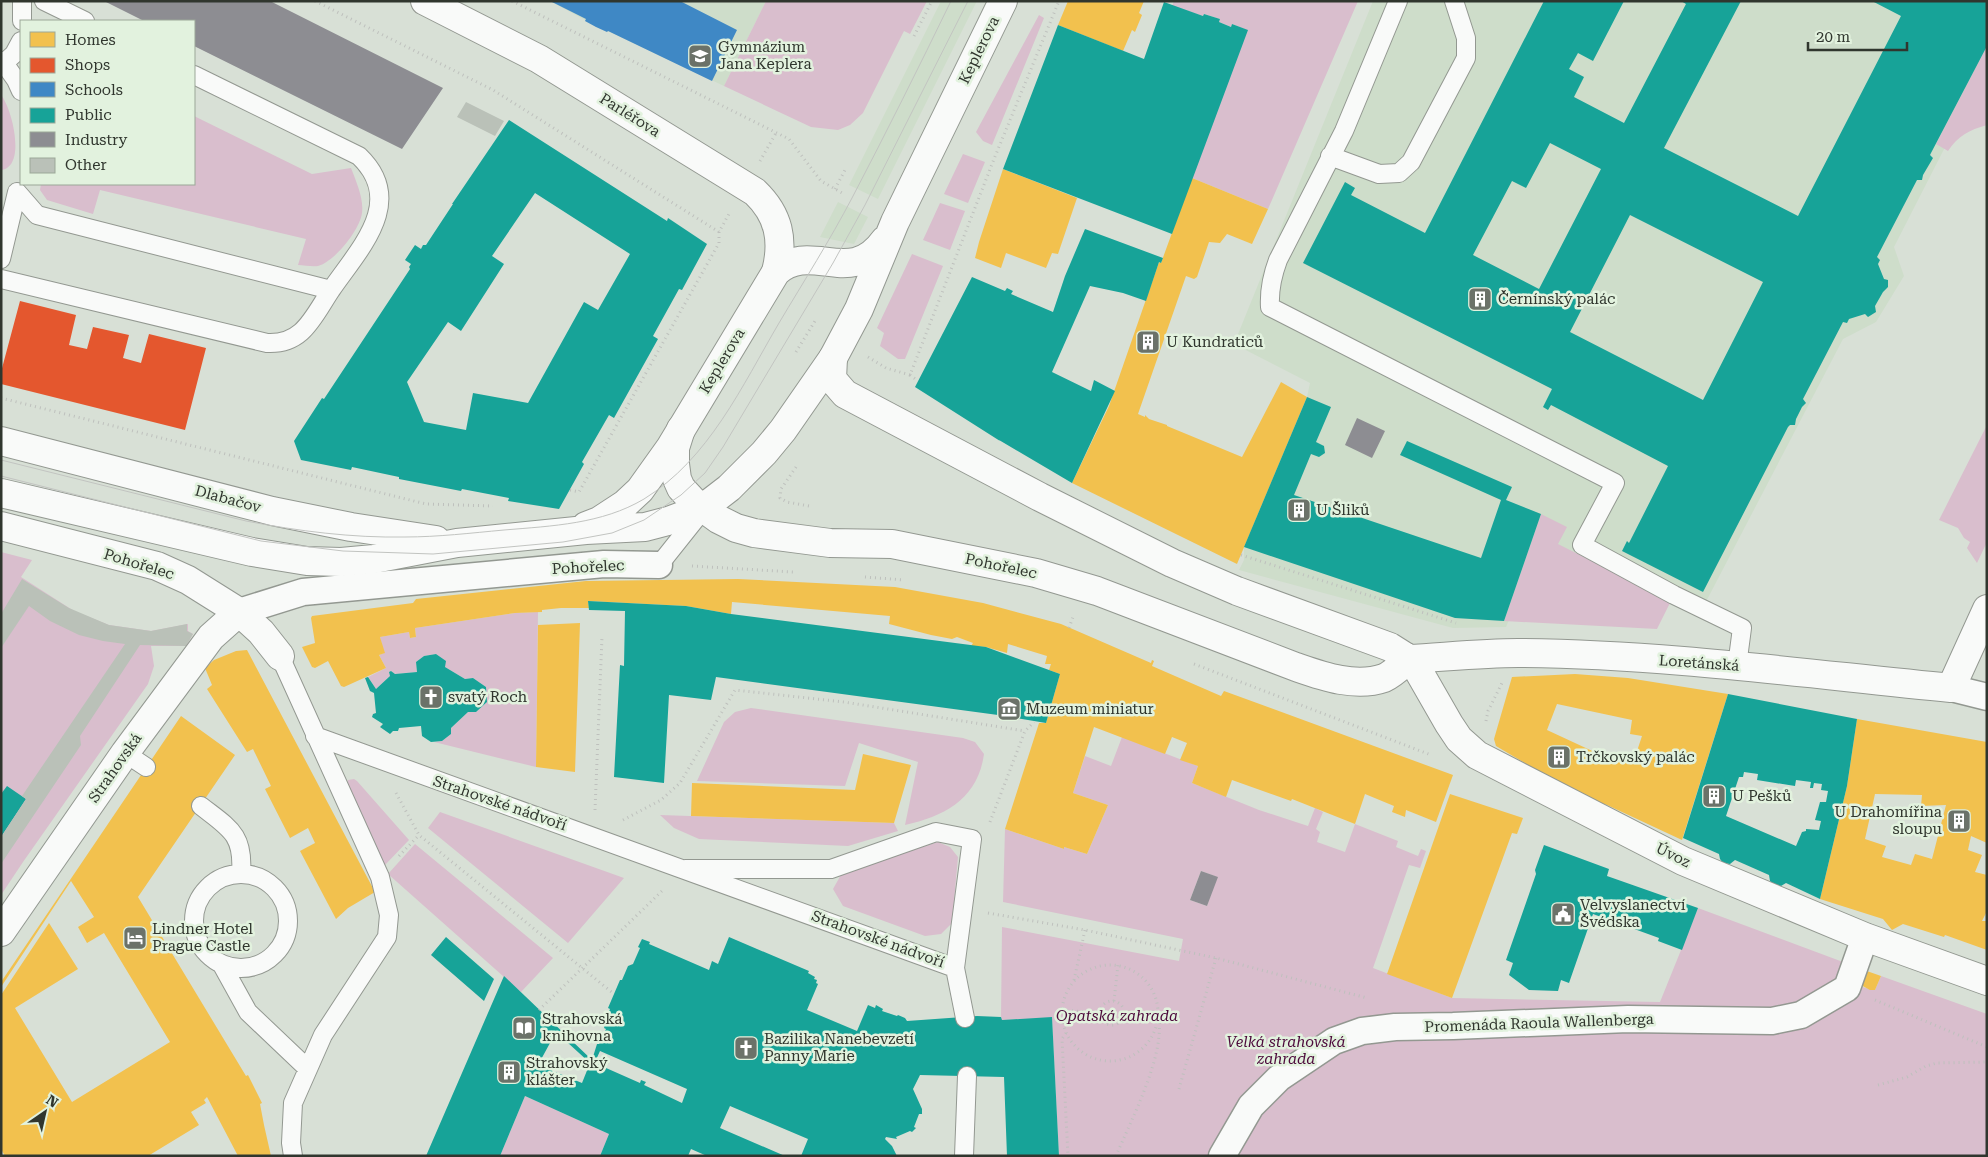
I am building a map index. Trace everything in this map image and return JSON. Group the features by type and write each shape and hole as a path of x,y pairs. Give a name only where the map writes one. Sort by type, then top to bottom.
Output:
{"street":[{"name":"Parléřova","path":"425,1 539,59 755,192 768,207 779,233 781,253 776,272"},
{"name":"Keplerova","path":"703,508 729,488 764,453 783,430 833,358 859,309 889,234 1003,1"},
{"name":"Keplerova","path":"573,532 599,521 625,504 640,490 681,428 776,272 788,263 802,259 852,264 870,256 881,246 889,234"},
{"path":"833,358 832,379 845,394 1031,492 1172,563 1237,591 1390,647 1409,659"},
{"name":"Pohořelec","path":"681,428 674,464 678,479 685,492 718,519 736,528 754,533 830,543 892,544 1036,573 1097,591 1328,678 1350,681 1384,678 1409,659"},
{"name":"Dlabačov","path":"1,440 272,511 351,527 457,544"},
{"name":"Dlabačov","path":"1,493 252,552 307,560 357,561 457,544 644,527 668,521 703,508"},
{"name":"Pohořelec","path":"1,526 157,566 188,580 239,612 303,592 604,564 659,565"},
{"path":"1951,688 1987,609"},
{"path":"239,612 261,632 282,660"},
{"name":"Strahovská","path":"1,932 135,760 211,637 239,612"},
{"name":"Loretánská","path":"1409,659 1517,653 1622,658 1738,666 1951,688 1987,697"},
{"name":"Úvoz","path":"1409,659 1418,670 1459,739 1477,755 1683,862 1865,937 1987,981"},
{"path":"1847,988 1865,937"},
{"name":"Promenáda Raoula Wallenberga","path":"1222,1156 1251,1106 1279,1078 1334,1041 1362,1031 1395,1027 1628,1019 1772,1021 1801,1015 1847,988"}],"lane":[{"path":"22,1 22,20"},
{"path":"44,1 83,20"},
{"path":"1398,1 1344,131 1278,260 1271,278 1270,307 1615,483 1582,545 1674,595 1742,628 1738,666"},
{"path":"1330,156 1380,174 1399,173 1411,162 1466,58 1466,38 1454,1"},
{"path":"20,43 14,54 3,62 16,80 20,90"},
{"path":"1,279 267,343 281,344 293,339 304,330 372,230 380,198 378,182 371,168 359,156 195,75"},
{"path":"14,188 37,215 331,290"},
{"path":"1,260 14,188"},
{"path":"659,565 703,508"},
{"path":"282,660 380,877 389,915 387,937 323,1035 293,1103 290,1143 293,1156"},
{"name":"Strahovské nádvoří","path":"315,736 955,968 972,839 936,832 831,869 685,869"},
{"path":"201,806 230,828 240,843 241,873"},
{"path":"241,873 254,875 266,880 283,899 288,912 286,937 280,949 260,965 248,968 234,968 222,965 211,958 202,948 196,937 193,924 194,911 199,899 206,888 216,880 228,875 241,873"},
{"path":"222,965 248,1012 308,1069"},
{"path":"955,968 965,1018"},
{"path":"964,1156 967,1076"}],"path":[{"path":"314,1 493,90 719,232"},
{"path":"512,1 789,139 821,181 844,194"},
{"path":"914,36 932,1"},
{"path":"910,375 994,159 1059,1"},
{"path":"758,165 776,133"},
{"path":"835,189 846,168"},
{"path":"570,490 579,492 719,243 719,232 733,207"},
{"path":"867,357 886,368 910,375 918,381"},
{"path":"1,398 426,504 500,506"},
{"path":"798,464 781,489 780,498 787,502 814,508"},
{"path":"659,565 796,572"},
{"path":"1070,628 1073,617"},
{"path":"594,836 602,636"},
{"path":"1192,663 1435,756"},
{"path":"1485,725 1488,711 1505,679"},
{"path":"594,836 661,800 680,783 735,690 844,702 1025,731"},
{"path":"972,839 988,827 1025,731 1034,722"},
{"path":"376,759 419,835 614,994"},
{"path":"539,1010 685,869"},
{"path":"963,908 1085,930 1216,958 1368,998"},
{"path":"1074,981 1085,930"},
{"path":"1179,1089 1216,958"},
{"path":"1116,1156 1154,1063 1160,1025 1156,1000 1150,985 1139,974 1118,965 1110,964 1086,971 1074,981 1065,994 1062,1018 1066,1033 1075,1046 1088,1056 1104,1061 1119,1060 1134,1054 1147,1044 1155,1031 1158,1015"},
{"path":"1114,1002 1118,965"},
{"path":"1847,988 1987,1047"},
{"path":"1114,1002 1121,1005 1124,1013 1122,1020 1110,1025 1103,1020 1101,1013 1103,1005 1114,1002"},
{"path":"1062,1010 1101,1013"},
{"path":"1124,1013 1158,1015"},
{"path":"1066,1033 1062,1039 1068,1156"},
{"path":"1878,1085 1907,1077 1926,1066 1937,1063 1987,1062"}],"shaded area":[{"name":"Gymnázium Jana Keplera","path":"550,1 766,1 724,86 607,32"},
{"path":"941,1 977,1 878,199 849,185"},
{"path":"1373,1 1987,1 1987,65 1894,247 1904,276 1876,322 1843,339 1698,617 1542,542 1506,627 1453,628 1239,570 1244,560 1244,547 1307,397 1310,383 1234,344"},
{"path":"838,202 868,217 854,244 820,237"}],"green space":[{"path":"766,1 927,1 910,34 904,31 863,113 850,125 838,130 811,127 724,86"},
{"path":"1174,1 1358,1 1268,209 1192,178 1247,30 1232,24 1231,27 1219,22 1220,19 1204,14 1203,16 1172,6"},
{"path":"1039,15 1044,18 992,145 983,141 976,132"},
{"path":"1987,46 1987,125 1965,134 1948,151 1936,144"},
{"path":"1,95 13,124 15,148 14,159 9,166 1,170"},
{"path":"195,116 312,174 351,168 361,196 362,213 357,228 331,258 318,266 298,265 306,239 100,190 93,214 47,200 40,190 41,185 195,185"},
{"path":"963,154 985,162 968,203 944,194"},
{"path":"940,203 965,211 950,250 923,240"},
{"path":"912,254 943,266 905,359 898,359 880,346 884,333 877,328"},
{"path":"1987,425 1987,542 1977,563 1967,548 1970,542 1964,538 1958,528 1939,520"},
{"path":"1541,514 1567,527 1558,544 1671,601 1657,629 1504,621"},
{"path":"1,552 32,560 21,577 74,611 109,625 151,631 188,624 188,631 193,634 186,646 151,646 154,666 148,684 1,895"},
{"path":"538,612 536,767 434,742 442,741 451,734 451,728 468,712 476,712 487,702 486,687 473,678 465,679 445,667 445,661 436,654 424,656 416,662 417,672 395,674 391,671 389,672 390,676 376,689 368,677 386,668 379,655 384,653 380,637 409,632 410,638 416,637 415,628 515,613"},
{"path":"751,708 963,738 975,742 984,754 981,769 975,782 958,803 934,816 905,825 918,762 859,743 845,786 697,781 724,722 735,712"},
{"name":"Velká strahovská zahrada","path":"1122,737 1198,766 1192,783 1259,810 1308,826 1315,808 1323,812 1316,829 1320,832 1317,842 1345,852 1355,824 1398,841 1396,847 1418,856 1421,849 1426,851 1420,868 1409,865 1373,968 1452,998 1660,1002 1698,908 1843,962 1862,987 1875,990 1881,976 1987,1014 1987,1156 1059,1156 1052,1018 1002,1020 1002,927 1179,961 1183,939 1003,902 1005,829 1064,849 1064,847 1087,854 1108,805 1073,793 1085,756 1111,766","holes":["1201,871 1217,877 1207,906 1190,900"]},
{"path":"354,779 409,840 384,866 346,784 348,780"},
{"path":"440,812 624,878 568,943 428,828"},
{"path":"660,815 894,823 898,831 848,846 699,839 674,828"},
{"path":"938,842 950,847 958,857 952,923 941,934 925,936 843,906 833,889 842,873"},
{"path":"415,844 553,958 521,992 388,874"},
{"path":"525,1096 609,1134 600,1156 500,1156"}],"building: Homes":[{"path":"1068,1 1144,1 1139,13 1142,15 1135,32 1132,30 1123,51 1058,25"},
{"path":"1003,169 1077,198 1058,254 1052,253 1046,268 1006,253 1001,268 975,258"},
{"name":"U Kundraticů","path":"1192,178 1268,209 1252,244 1227,234 1220,243 1209,242 1197,277 1194,279 1186,276 1138,414 1145,417 1145,415 1149,419 1242,457 1281,382 1307,397 1237,564 1072,483 1109,406 1159,262 1161,263"},
{"path":"738,579 895,587 983,603 1061,624 1151,663 1152,660 1154,661 1152,666 1221,696 1224,691 1453,775 1436,822 1406,810 1405,817 1392,812 1394,806 1365,794 1355,824 1292,799 1291,801 1232,780 1226,797 1192,783 1198,766 1180,760 1187,743 1172,737 1165,754 1094,727 1073,793 1108,805 1087,854 1064,847 1064,849 1005,829 1039,723 1046,723 1060,674 1049,670 1051,664 1045,664 1047,656 1008,644 1007,653 986,647 971,646 973,643 957,637 952,639 931,635 889,624 890,616 732,602 731,614 686,606 588,601 589,608 561,608 542,610 542,612 515,613 415,628 416,637 410,638 409,632 380,637 385,653 379,655 386,668 344,687 341,686 328,661 315,668 312,667 302,647 315,643 312,616 413,603 416,599 586,581"},
{"path":"580,623 575,772 536,767 538,625"},
{"path":"247,650 375,892 348,908 336,919 300,851 315,843 308,828 290,838 265,789 271,786 253,749 247,752 207,689 212,685 205,668 214,660 236,651"},
{"name":"Trčkovský palác","path":"1575,674 1628,678 1728,694 1682,840 1607,805 1580,796 1496,746 1494,739 1512,677","holes":["1557,704 1632,720 1630,734 1642,736 1634,760 1620,753 1616,762 1547,730"]},
{"name":"Lindner Hotel Prague Castle","path":"181,716 235,755 138,897 246,1076 248,1075 262,1103 260,1104 271,1156 238,1156 207,1097 204,1100 206,1103 191,1112 199,1125 148,1156 5,1156 1,1149 1,995 49,923 78,969 15,1008 72,1102 170,1042 104,933 87,943 78,927 94,917 71,881 1,987 1,982"},
{"name":"U Drahomířina sloupu","path":"1857,719 1987,742 1987,843 1971,836 1968,850 1982,855 1975,872 1987,875 1987,911 1982,921 1987,921 1987,950 1945,935 1944,937 1903,924 1892,930 1883,919 1820,899 1847,786","holes":["1875,794 1922,795 1921,806 1946,805 1932,859 1915,854 1911,865 1882,857 1886,846 1865,839"]},
{"path":"863,754 911,765 894,823 691,816 692,783 855,790"},
{"path":"1450,794 1523,818 1517,834 1512,833 1452,998 1387,974"},
{"path":"1864,970 1881,976 1875,990 1870,990 1859,984"}],"building: Shops":[{"path":"20,301 76,315 69,345 87,349 93,327 129,335 123,358 141,363 149,334 206,348 185,430 1,384 1,372"}],"building: Schools":[{"name":"Gymnázium Jana Keplera","path":"550,1 680,1 737,30 712,81 596,27 585,21 586,19"}],"building: Public":[{"name":"Černínský palác","path":"1544,1 1624,1 1593,61 1578,53 1569,69 1584,77 1574,97 1624,123 1686,4 1681,1 1741,1 1664,148 1798,216 1901,16 1872,1 1987,1 1987,46 1930,155 1933,158 1922,180 1917,180 1877,257 1880,260 1878,264 1884,279 1888,280 1888,287 1875,306 1876,312 1868,317 1865,314 1849,319 1847,323 1843,322 1803,399 1806,403 1796,419 1795,425 1788,427 1703,592 1622,551 1627,541 1629,543 1668,466 1551,405 1548,410 1543,407 1552,389 1303,263 1345,182 1355,188 1351,195 1425,233","holes":["1550,143 1601,169 1539,289 1473,255 1512,181 1526,188","1630,215 1763,282 1703,400 1570,332"]},
{"path":"1164,2 1203,16 1204,14 1220,19 1219,22 1231,27 1232,24 1248,30 1172,234 1003,169 1058,25 1144,59"},
{"path":"509,120 667,221 668,218 707,244 682,290 679,289 653,336 658,339 614,418 609,415 582,462 584,464 559,509 508,501 509,498 462,489 461,491 399,479 399,477 352,467 351,470 301,460 294,441 410,269 411,264 405,260 415,245 421,249 423,245 426,245","holes":["535,193 630,254 598,310 584,302 528,403 473,393 466,430 424,422 407,382 448,322 461,331 504,264 492,256"]},
{"path":"1085,229 1163,258 1161,263 1159,262 1146,301 1123,293 1090,286 1052,372 1091,391 1094,380 1115,391 1072,483 1000,441 915,387 972,277 1005,291 1007,288 1013,291 1011,294 1053,312 1065,276"},
{"name":"U Šliků","path":"1307,397 1331,407 1316,442 1324,446 1325,453 1319,457 1311,454 1294,495 1481,558 1501,500 1400,455 1407,441 1512,487 1506,500 1541,514 1504,621 1455,618 1244,547"},
{"path":"588,601 686,606 731,614 986,647 1060,674 1046,723 716,677 711,700 669,695 664,783 614,777 620,665 624,666 625,611 589,610"},
{"name":"svatý Roch","path":"436,654 446,661 445,667 465,679 473,678 486,687 487,702 476,712 468,712 451,728 451,734 442,741 431,742 422,736 421,726 399,728 398,731 393,731 390,734 380,727 383,724 372,717 376,713 374,693 370,691 365,678 368,677 376,689 390,676 389,672 391,671 395,674 417,672 416,662 424,656"},
{"name":"U Pešků","path":"1728,694 1857,719 1847,786 1820,899 1786,883 1781,886 1774,885 1770,881 1769,875 1735,860 1730,864 1723,863 1719,854 1683,838","holes":["1744,772 1758,774 1757,780 1795,786 1796,780 1811,782 1810,788 1813,788 1814,783 1822,784 1821,790 1828,791 1826,802 1820,802 1815,820 1821,821 1819,830 1806,829 1806,831 1802,832 1796,846 1726,816 1739,777 1743,777"]},
{"path":"7,786 26,799 1,837 1,794"},
{"path":"1544,845 1609,869 1607,876 1698,908 1682,950 1658,941 1659,938 1593,914 1569,983 1561,980 1558,991 1529,990 1509,975 1513,963 1506,960 1536,874 1535,870"},
{"path":"446,937 494,979 484,1001 431,955"},
{"path":"729,937 809,971 808,973 815,977 814,979 817,980 816,983 818,984 807,1010 857,1031 868,1005 875,1008 876,1005 883,1009 882,1011 898,1015 907,1021 977,1016 1001,1017 1002,1020 1052,1017 1059,1156 1007,1156 1004,1077 920,1075 913,1089 922,1109 922,1114 919,1114 914,1127 916,1128 912,1132 910,1131 896,1137 897,1139 886,1137 885,1139 892,1146 897,1156 801,1156 808,1139 730,1106 720,1128 785,1156 707,1156 691,1149 688,1156 600,1156 609,1134 525,1096 500,1156 426,1156 504,976 592,1060 597,1044 599,1044 606,1029 603,1024 610,1009 608,1008 620,980 622,980 628,966 633,964 642,939 650,942 649,944 709,970 712,961 718,964","holes":["556,1032 590,1063 582,1083 538,1065","600,1051 687,1089 682,1103 644,1085 646,1082 641,1080 640,1083 597,1064 595,1062"]}],"building: Industry":[{"path":"104,1 270,1 443,88 402,149 195,46 195,20 142,20"},
{"path":"1357,418 1385,431 1372,458 1345,445"},
{"path":"1201,871 1218,877 1207,906 1190,900"}],"building: Other":[{"path":"466,102 504,121 495,136 457,117"},
{"path":"22,579 69,608 109,625 151,631 187,624 187,631 193,634 186,646 140,645 80,736 81,745 1,864 1,837 26,799 22,796 125,644 79,635 50,621 29,606 1,648 1,614"}],"tram line":[{"path":"1,460 246,521 305,531 345,535 385,537 430,536 540,527 594,519 628,507 644,499 667,483 706,442 722,420 844,214 951,1"},
{"path":"1,476 261,541 343,551 433,554 563,542 612,533 644,520 681,495 705,473 723,447 833,263 865,205 968,1"}],"place":[{"name":"Gymnázium Jana Keplera","path":"700,56"},
{"name":"Černínský palác","path":"1480,299"},
{"name":"U Kundraticů","path":"1148,342"},
{"name":"U Šliků","path":"1299,510"},
{"name":"svatý Roch","path":"431,697"},
{"name":"Muzeum miniatur","path":"1009,709"},
{"name":"Trčkovský palác","path":"1559,757"},
{"name":"U Pešků","path":"1714,796"},
{"name":"U Drahomířina sloupu","path":"1959,821"},
{"name":"Velvyslanectví Švédska","path":"1563,914"},
{"name":"Lindner Hotel Prague Castle","path":"135,938"},
{"name":"Strahovská knihovna","path":"524,1028"},
{"name":"Bazilika Nanebevzetí Panny Marie","path":"746,1048"},
{"name":"Strahovský klášter","path":"509,1072"}],"park label":[{"name":"Opatská zahrada","path":"1117,1016"}]}
